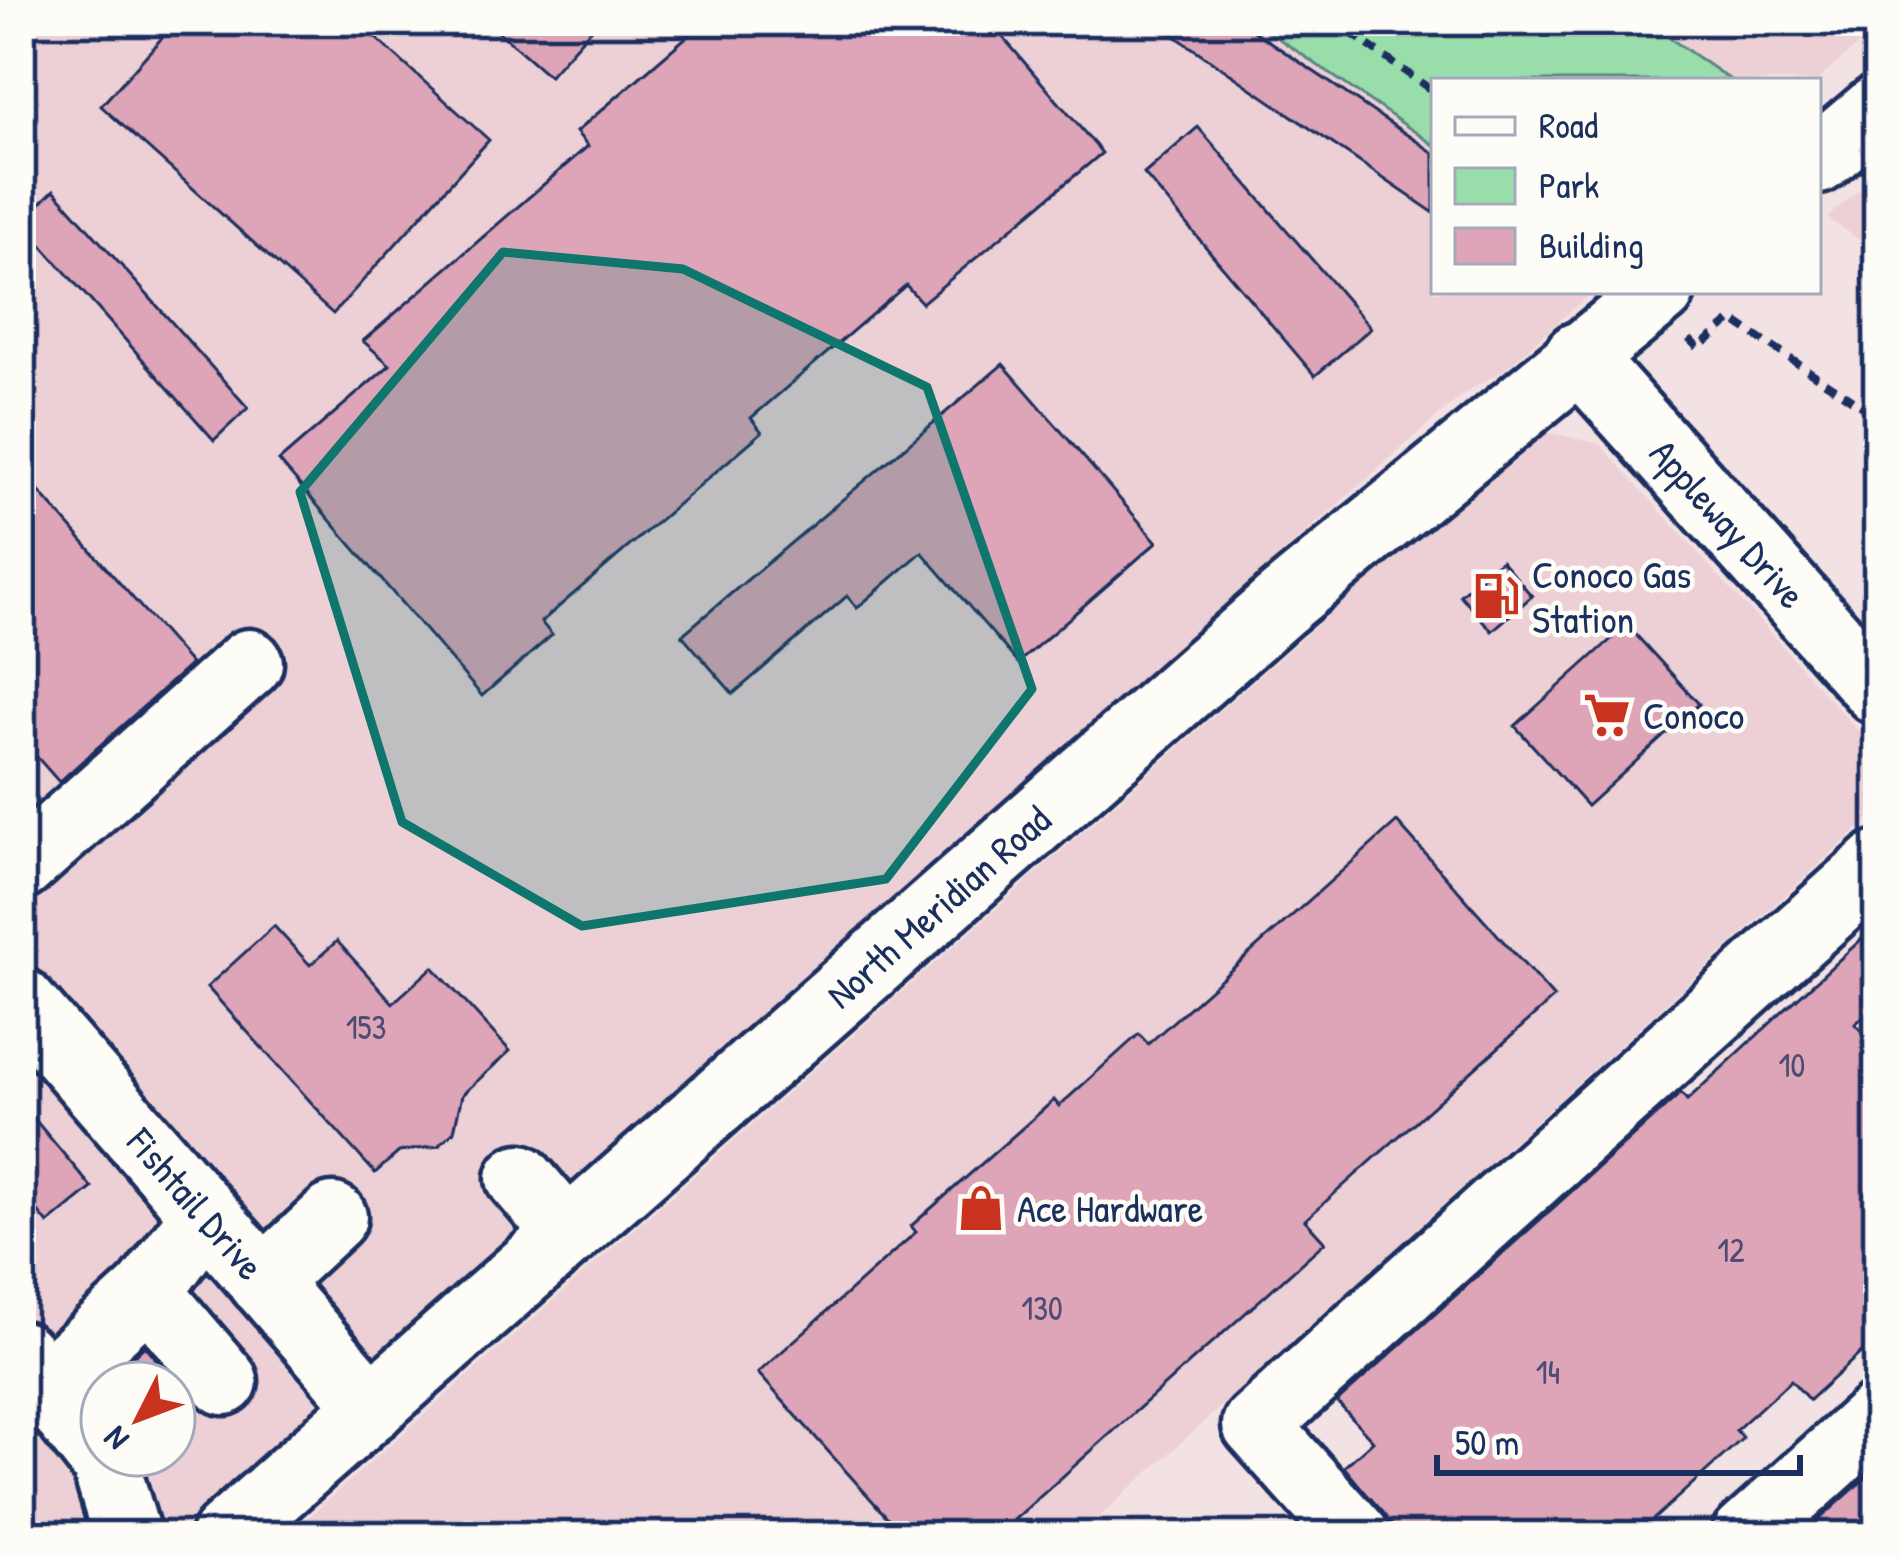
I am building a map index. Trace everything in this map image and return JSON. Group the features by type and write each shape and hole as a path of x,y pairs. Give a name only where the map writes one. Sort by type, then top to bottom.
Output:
{"street":[{"name":"North Meridian Road","path":"225,1536 1245,635 1656,294"},
{"name":"Appleway Drive","path":"1578,356 1878,691"},
{"path":"21,866 249,663"},
{"path":"1355,1536 1256,1425 1878,865"},
{"name":"Fishtail Drive","path":"21,1002 372,1407"},
{"path":"520,1178 568,1234"},
{"path":"127,1536 105,1463 33,1371 148,1292 205,1215"},
{"path":"263,1282 333,1217"},
{"path":"148,1292 224,1381"},
{"path":"1745,1536 1878,1416"}],"path":[{"path":"1334,21 1431,90"},
{"path":"1732,320 1878,417"}],"highlighted area":[{"path":"503,252 683,269 927,387 1032,689 886,879 582,926 402,822 300,492"}],"shaded area":[{"path":"21,21 1253,21 1431,143 1431,294 1590,294 1505,369 1462,395 371,1358 21,969"},
{"path":"1645,21 1878,21 1878,28 1820,78 1728,78"},
{"path":"1878,173 1878,252 1827,218"},
{"path":"1537,430 1600,444 1878,753 1878,811 1078,1536 287,1536"},
{"path":"21,1040 175,1235 326,1399 170,1536 21,1536"}],"green space":[{"path":"1253,21 1645,21 1728,78 1431,78 1431,143"}],"building":[{"path":"177,21 357,21 489,140 333,314 101,106"},
{"path":"486,21 598,21 549,76"},
{"path":"705,21 989,21 1102,153 922,303 906,285 751,418 762,432 541,622 552,635 482,696 279,461 390,365 363,341 588,146 576,132"},
{"path":"1153,21 1239,21 1431,151 1431,211"},
{"path":"1198,127 1371,328 1315,376 1144,174"},
{"path":"54,190 248,408 214,440 21,222"},
{"path":"1003,364 1157,542 1018,663 922,552 857,608 847,596 733,694 682,635"},
{"path":"21,471 191,664 59,782 21,739"},
{"name":"Conoco Gas Station","path":"1501,560 1532,596 1492,631 1460,595"},
{"name":"Conoco","path":"1627,625 1699,704 1587,806 1515,726"},
{"path":"1397,822 1554,998 1305,1220 1325,1242 996,1536 904,1536 758,1373 916,1232 911,1226 1054,1100 1059,1106 1139,1034 1148,1044"},
{"path":"1878,924 1878,1004 1855,1024 1878,1049 1878,1337 1809,1400 1791,1380 1736,1430 1743,1438 1635,1536 1401,1536 1344,1467 1373,1441 1337,1402 1681,1093 1687,1100"},
{"path":"274,926 310,965 337,941 393,1003 433,967 510,1051 462,1095 454,1131 438,1146 399,1152 375,1173 207,987"},
{"path":"21,1103 92,1188 48,1224 21,1191"},
{"path":"145,1346 156,1359 131,1359"},
{"path":"1878,1467 1878,1517 1857,1536 1801,1536"}],"place":[{"name":"Conoco Gas Station","path":"1496,596"},
{"name":"Conoco","path":"1607,715"},
{"name":"Ace Hardware","path":"981,1208"}]}
